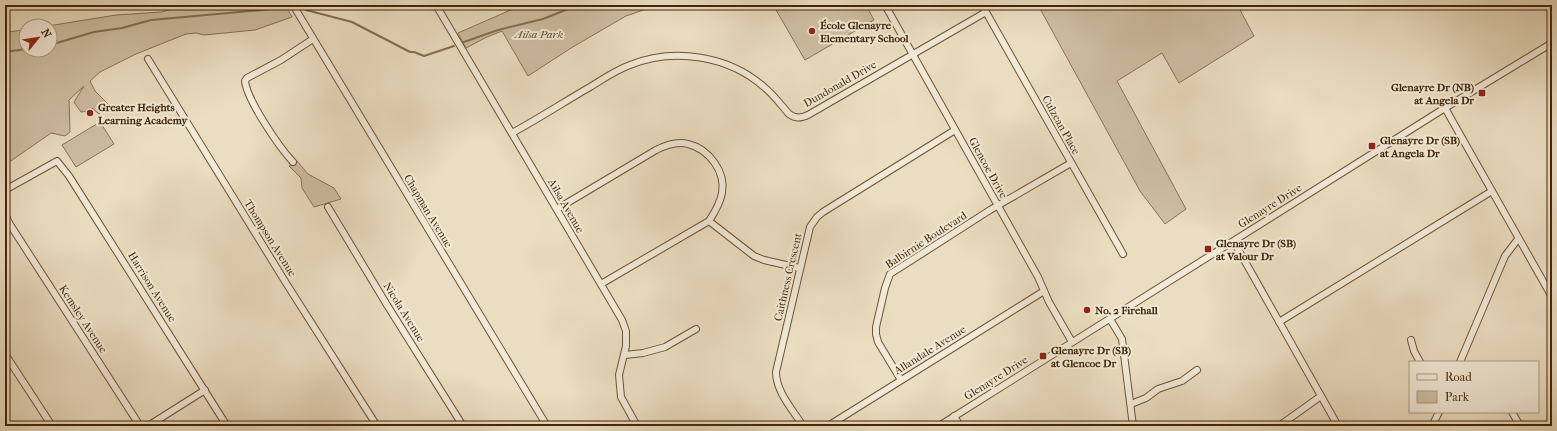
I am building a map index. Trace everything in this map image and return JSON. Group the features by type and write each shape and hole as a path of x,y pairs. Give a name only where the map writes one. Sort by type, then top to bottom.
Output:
{"street":[{"name":"Chapman Avenue","path":"293,5 547,426"},
{"name":"Ailsa Avenue","path":"436,5 622,320 626,331 624,355 619,375 621,397 637,426"},
{"name":"Glencoe Drive","path":"884,5 998,206 1072,342"},
{"name":"Culzean Place","path":"982,5 1123,254"},
{"name":"Dundonald Drive","path":"512,133 630,65 660,57 675,56 700,58 719,62 733,68 749,76 764,87 790,114 794,117 800,118 808,115 986,12"},
{"path":"293,162 278,143 248,94 244,81 281,60 313,39"},
{"name":"Glenayre Drive","path":"939,426 1445,108 1552,43"},
{"name":"Thompson Avenue","path":"148,59 286,283 378,426"},
{"path":"1445,108 1552,297"},
{"name":"Caithness Crescent","path":"803,426 780,390 776,381 776,372 799,268 810,227 817,217 954,130"},
{"path":"557,208 666,145 678,143 688,144 697,147 713,160 722,180 722,193 718,208 709,221 600,284"},
{"name":"Harrison Avenue","path":"5,190 57,161 69,176 227,426"},
{"name":"Balbirnie Boulevard","path":"901,380 878,342 876,334 876,326 888,277 895,270 1071,163"},
{"path":"1279,322 1492,191"},
{"name":"Nicola Avenue","path":"328,207 463,426"},
{"name":"Kemsley Avenue","path":"5,214 7,224 140,426"},
{"path":"709,221 754,256 764,260 799,268"},
{"path":"1460,361 1505,256 1518,239"},
{"path":"1234,242 1338,426"},
{"name":"Allandale Avenue","path":"828,426 1044,291"},
{"path":"1110,319 1122,339 1131,404 1132,426"},
{"path":"624,355 643,353 665,347 696,329"},
{"path":"1411,340 1414,351 1419,361"},
{"path":"5,354 52,426"},
{"path":"1131,404 1146,398 1158,389 1182,381 1197,370"},
{"path":"148,426 205,390"},
{"path":"1279,426 1320,396"},
{"path":"1432,426 1438,413"},
{"path":"1513,413 1520,426"},
{"path":"954,416 960,426"}],"green space":[{"path":"187,5 285,5 292,17 255,30 204,35 196,33 186,34 136,54 100,72 90,81 95,91 108,104 99,114 92,108 89,111 81,112 74,102 84,86 69,100 70,132 65,136 51,133 5,165 5,32 18,31 18,58 58,58 58,24 116,15 161,12"},
{"name":"Ailsa Park","path":"522,5 658,5 626,16 571,48 528,76 502,31 466,48 458,33"},
{"path":"785,5 866,5 874,20 805,60 776,10"},
{"path":"1038,5 1248,5 1240,10 1254,36 1179,83 1162,53 1117,81 1186,209 1165,224 1140,191"},
{"path":"100,122 114,144 76,167 62,145"},
{"path":"297,161 308,174 334,188 341,199 314,207 302,188 301,178 289,166"}],"waterway":[{"path":"464,42 498,30 543,19 578,5"},
{"path":"58,43 94,32 122,28 151,20 285,9"},
{"path":"306,10 352,22 410,52 424,56 454,46"},
{"path":"5,52 18,50"}],"place":[{"name":"École Glenayre Elementary School","path":"812,31"},
{"name":"Glenayre Dr (NB) at Angela Dr","path":"1482,93"},
{"name":"Greater Heights Learning Academy","path":"90,113"},
{"name":"Glenayre Dr (SB) at Angela Dr","path":"1372,146"},
{"name":"Glenayre Dr (SB) at Valour Dr","path":"1208,249"},
{"name":"No. 2 Firehall","path":"1087,310"},
{"name":"Glenayre Dr (SB) at Glencoe Dr","path":"1043,356"}]}
